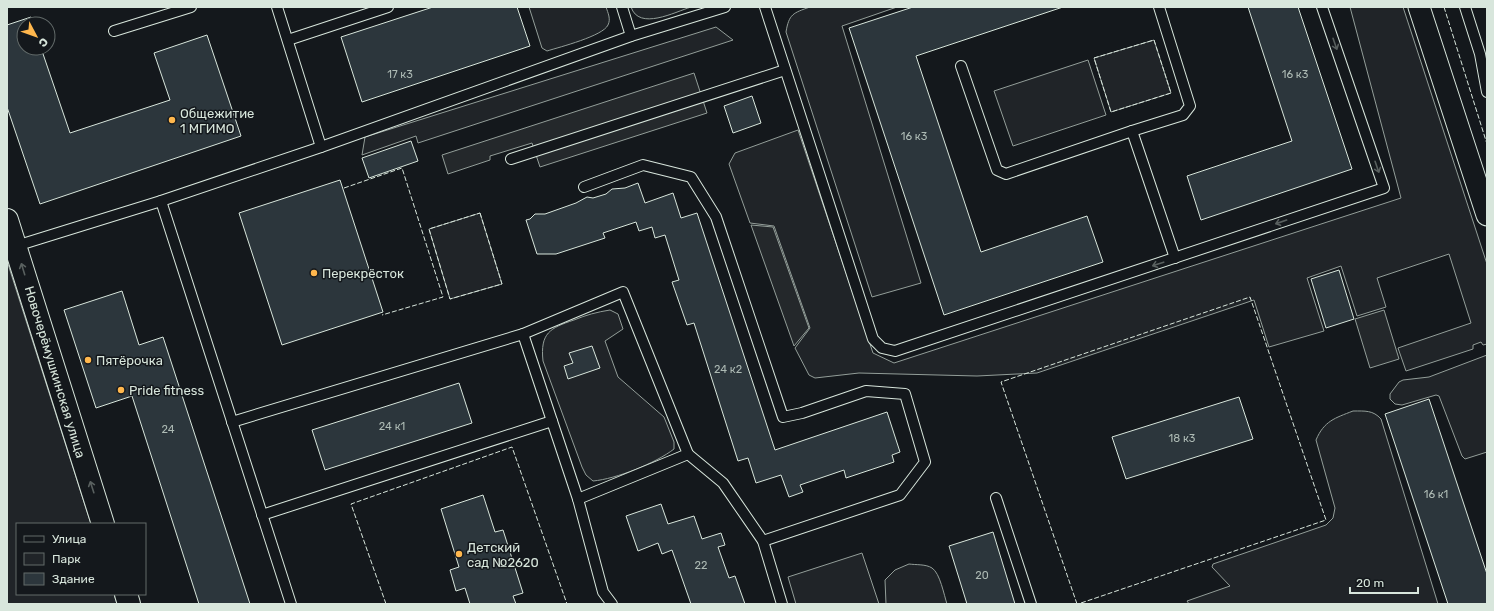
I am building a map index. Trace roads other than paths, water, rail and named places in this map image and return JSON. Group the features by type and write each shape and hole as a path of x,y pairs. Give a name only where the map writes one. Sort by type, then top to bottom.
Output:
{"street":[{"path":"1419,7 1487,215"},
{"name":"Новочерёмушкинская улица","path":"7,220 103,523"}],"lane":[{"path":"114,31 191,7"},
{"path":"277,7 321,147"},
{"path":"288,40 388,7"},
{"path":"622,7 631,36"},
{"path":"16,246 161,201 321,147 631,36 725,7"},
{"path":"765,7 873,339 882,348 895,350 1384,188 1322,7"},
{"path":"962,66 997,170 1006,174 1183,115 1190,106 1159,7"},
{"path":"1465,7 1480,54 1487,92"},
{"path":"511,159 785,70"},
{"path":"1132,131 1175,258"},
{"path":"584,187 643,164 690,177 716,217 783,418 802,413 866,390 904,394 925,462 900,495 763,541"},
{"path":"161,201 291,604"},
{"path":"232,422 523,334 623,292 688,454 723,483 763,541 782,604"},
{"path":"523,334 578,500 603,592 612,604"},
{"path":"262,515 552,421"},
{"path":"578,500 688,454"},
{"path":"996,498 1031,604"}],"place":[{"name":"Общежитие 1 МГИМО","path":"172,120"},
{"name":"Перекрёсток","path":"314,273"},
{"name":"Пятёрочка","path":"88,360"},
{"name":"Pride fitness","path":"121,390"},
{"name":"Детский сад №2620","path":"459,554"}]}
